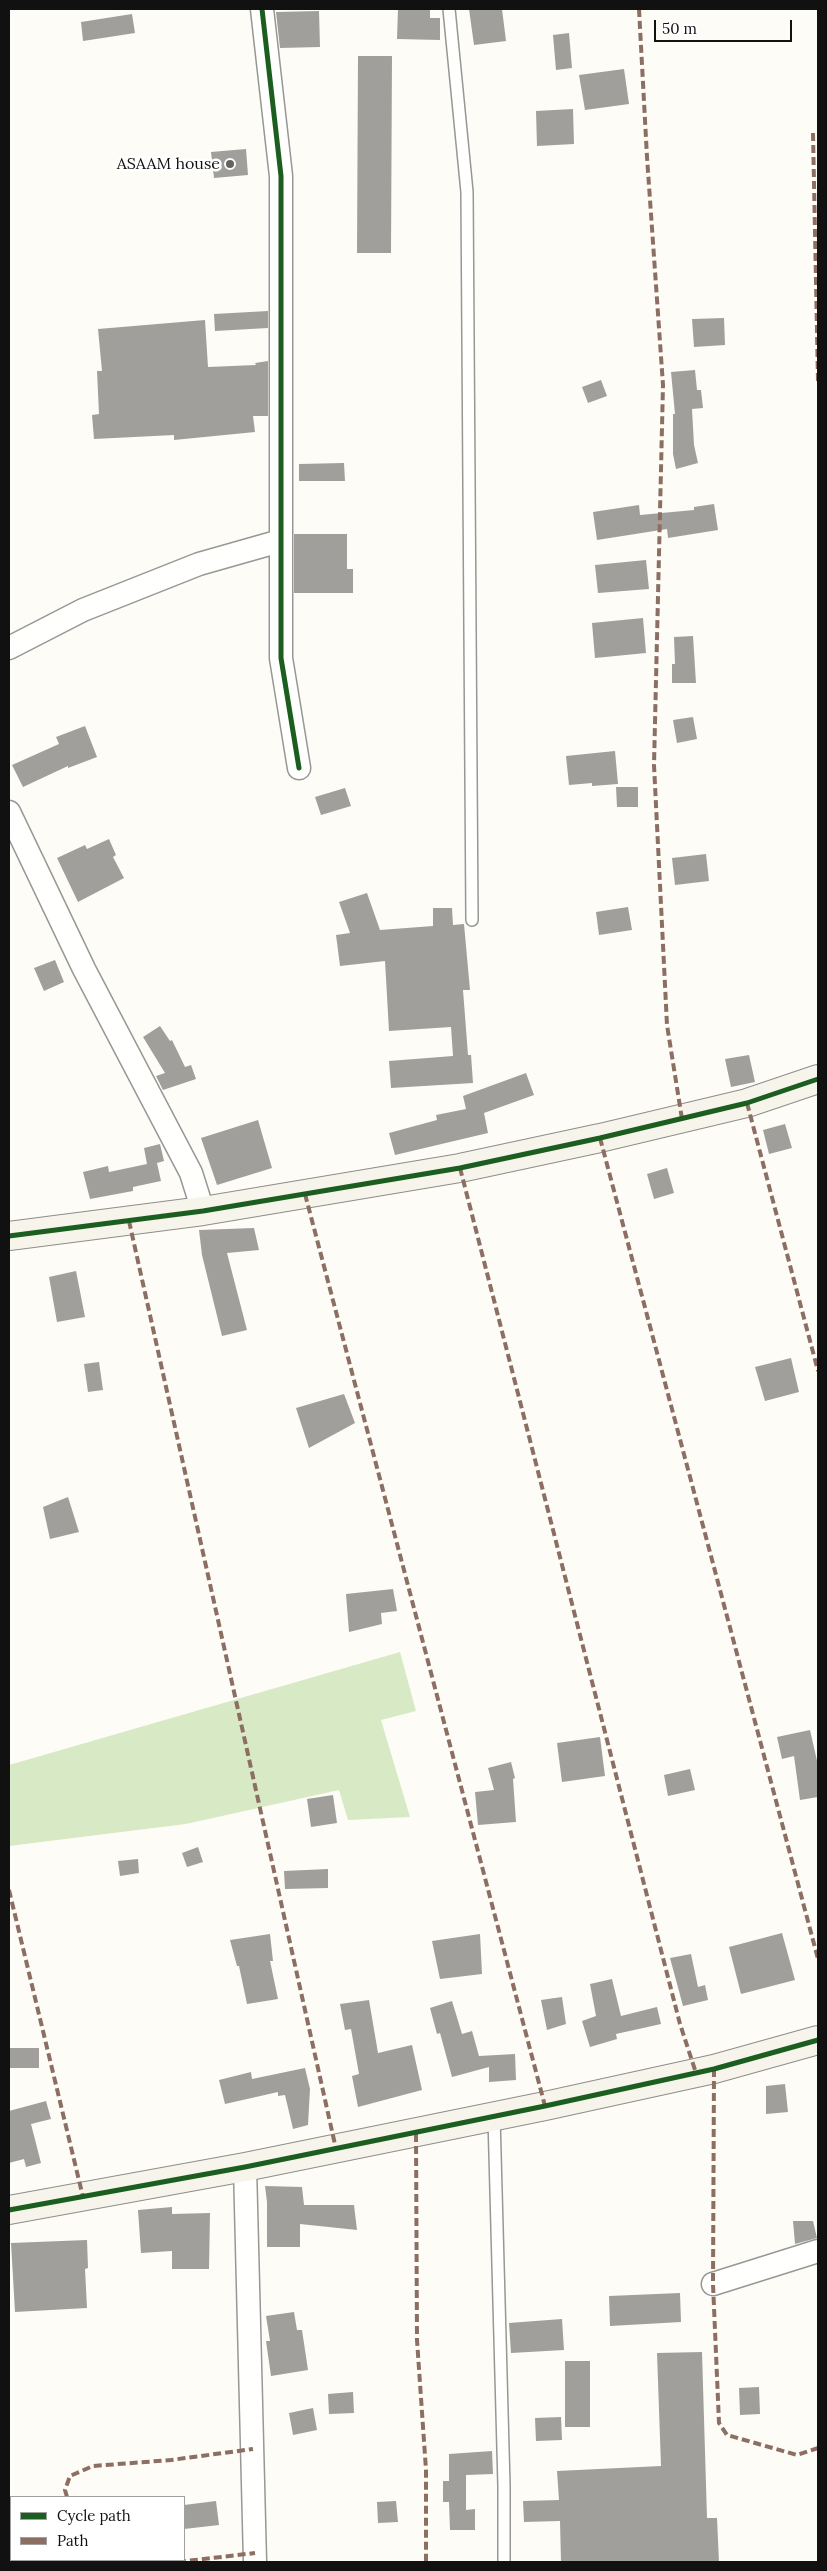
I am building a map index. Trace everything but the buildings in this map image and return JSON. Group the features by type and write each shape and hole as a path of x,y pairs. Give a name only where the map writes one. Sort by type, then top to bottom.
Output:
{"street":[{"path":"262,9 281,176 281,658 299,768"},
{"path":"9,648 83,610 199,564 280,541"},
{"path":"9,812 84,969 191,1173 204,1211"},
{"path":"9,1236 204,1211 460,1168 600,1138 748,1103 818,1079"},
{"path":"9,2210 245,2167 494,2116 714,2069 818,2040"},
{"path":"245,2167 255,2562"},
{"path":"714,2284 818,2251"}],"lane":[{"path":"449,9 467,192 472,920"},
{"path":"494,2116 504,2562"}],"green space":[{"path":"400,1652 416,1711 381,1720 410,1817 348,1820 339,1790 186,1824 9,1846 9,1765"}],"marked path":[{"path":"639,9 663,385 654,765 667,1025 682,1119"},
{"path":"813,133 818,381"},
{"path":"747,1103 818,1371"},
{"path":"600,1138 818,1959"},
{"path":"460,1168 680,2024 696,2073"},
{"path":"305,1194 545,2106"},
{"path":"129,1221 336,2149"},
{"path":"9,1890 83,2197"},
{"path":"714,2069 713,2284 719,2423 727,2435 797,2455 818,2448"},
{"path":"416,2134 417,2340 426,2470 426,2562"},
{"path":"67,2496 65,2490 70,2476 93,2466 171,2460 253,2449"},
{"path":"178,2562 255,2553"}],"cycle path":[{"path":"262,9 281,176 281,658 299,768"},
{"path":"9,1236 203,1211 460,1168 600,1138 747,1103 818,1079"},
{"path":"9,2210 245,2167 545,2106 714,2069 818,2040"}],"place":[{"name":"ASAAM house","path":"230,164"}]}
